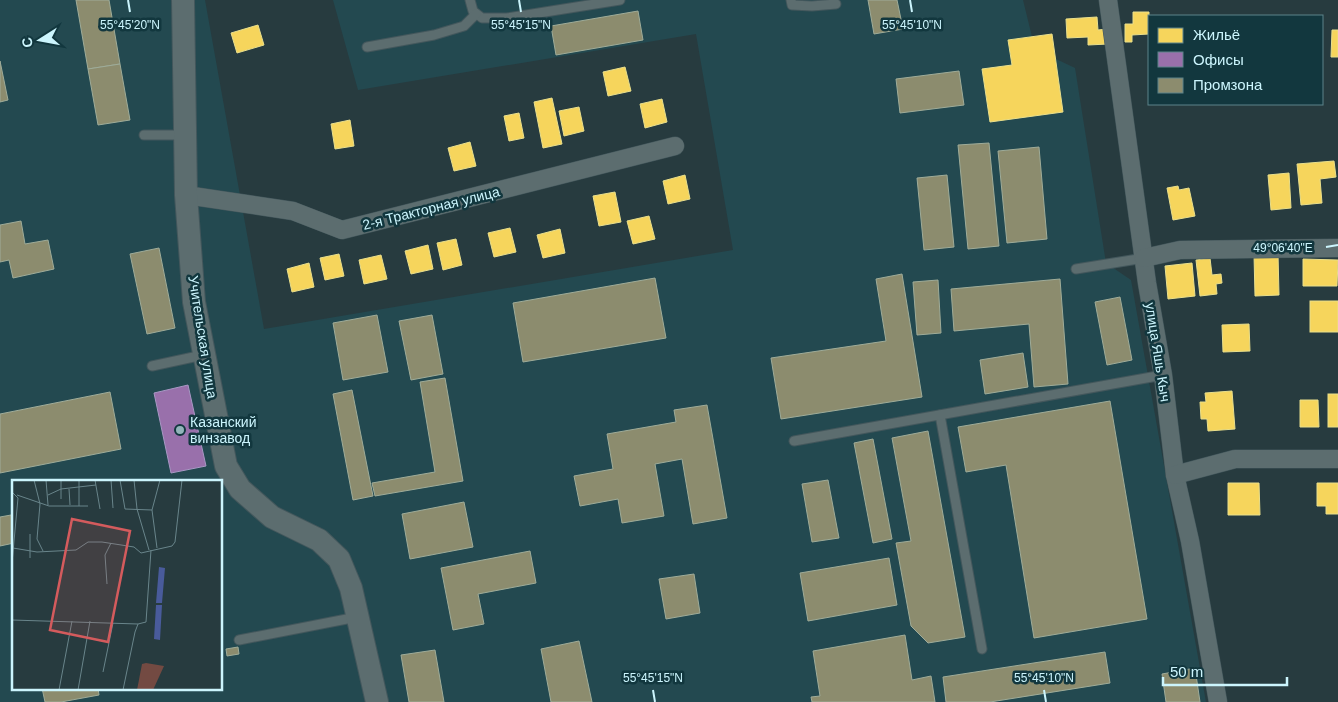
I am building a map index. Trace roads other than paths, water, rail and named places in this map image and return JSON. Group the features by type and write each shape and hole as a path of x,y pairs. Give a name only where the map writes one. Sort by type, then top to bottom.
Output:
{"street":[{"name":"Учительская улица","path":"182,0 186,195 194,302 226,466 240,489 272,517 319,540 339,559 351,588 377,702"},
{"name":"улица Яшь Кыч","path":"1108,0 1144,258 1163,375 1175,475 1190,541 1218,702"},
{"name":"2-я Тракторная улица","path":"186,195 293,211 342,230 675,146"},
{"path":"1144,258 1180,250 1338,248"},
{"path":"1175,475 1235,459 1338,459"}],"lane":[{"path":"470,0 473,12 482,18 507,18 620,0"},
{"path":"791,0 792,6 836,4"},
{"path":"367,46 464,26 476,14"},
{"path":"144,136 185,135"},
{"path":"1076,269 1144,258"},
{"path":"152,366 204,355"},
{"path":"794,441 1163,375"},
{"path":"940,415 982,649"},
{"path":"240,640 358,617"}],"place":[{"name":"Казанский винзавод","path":"180,430"}]}
